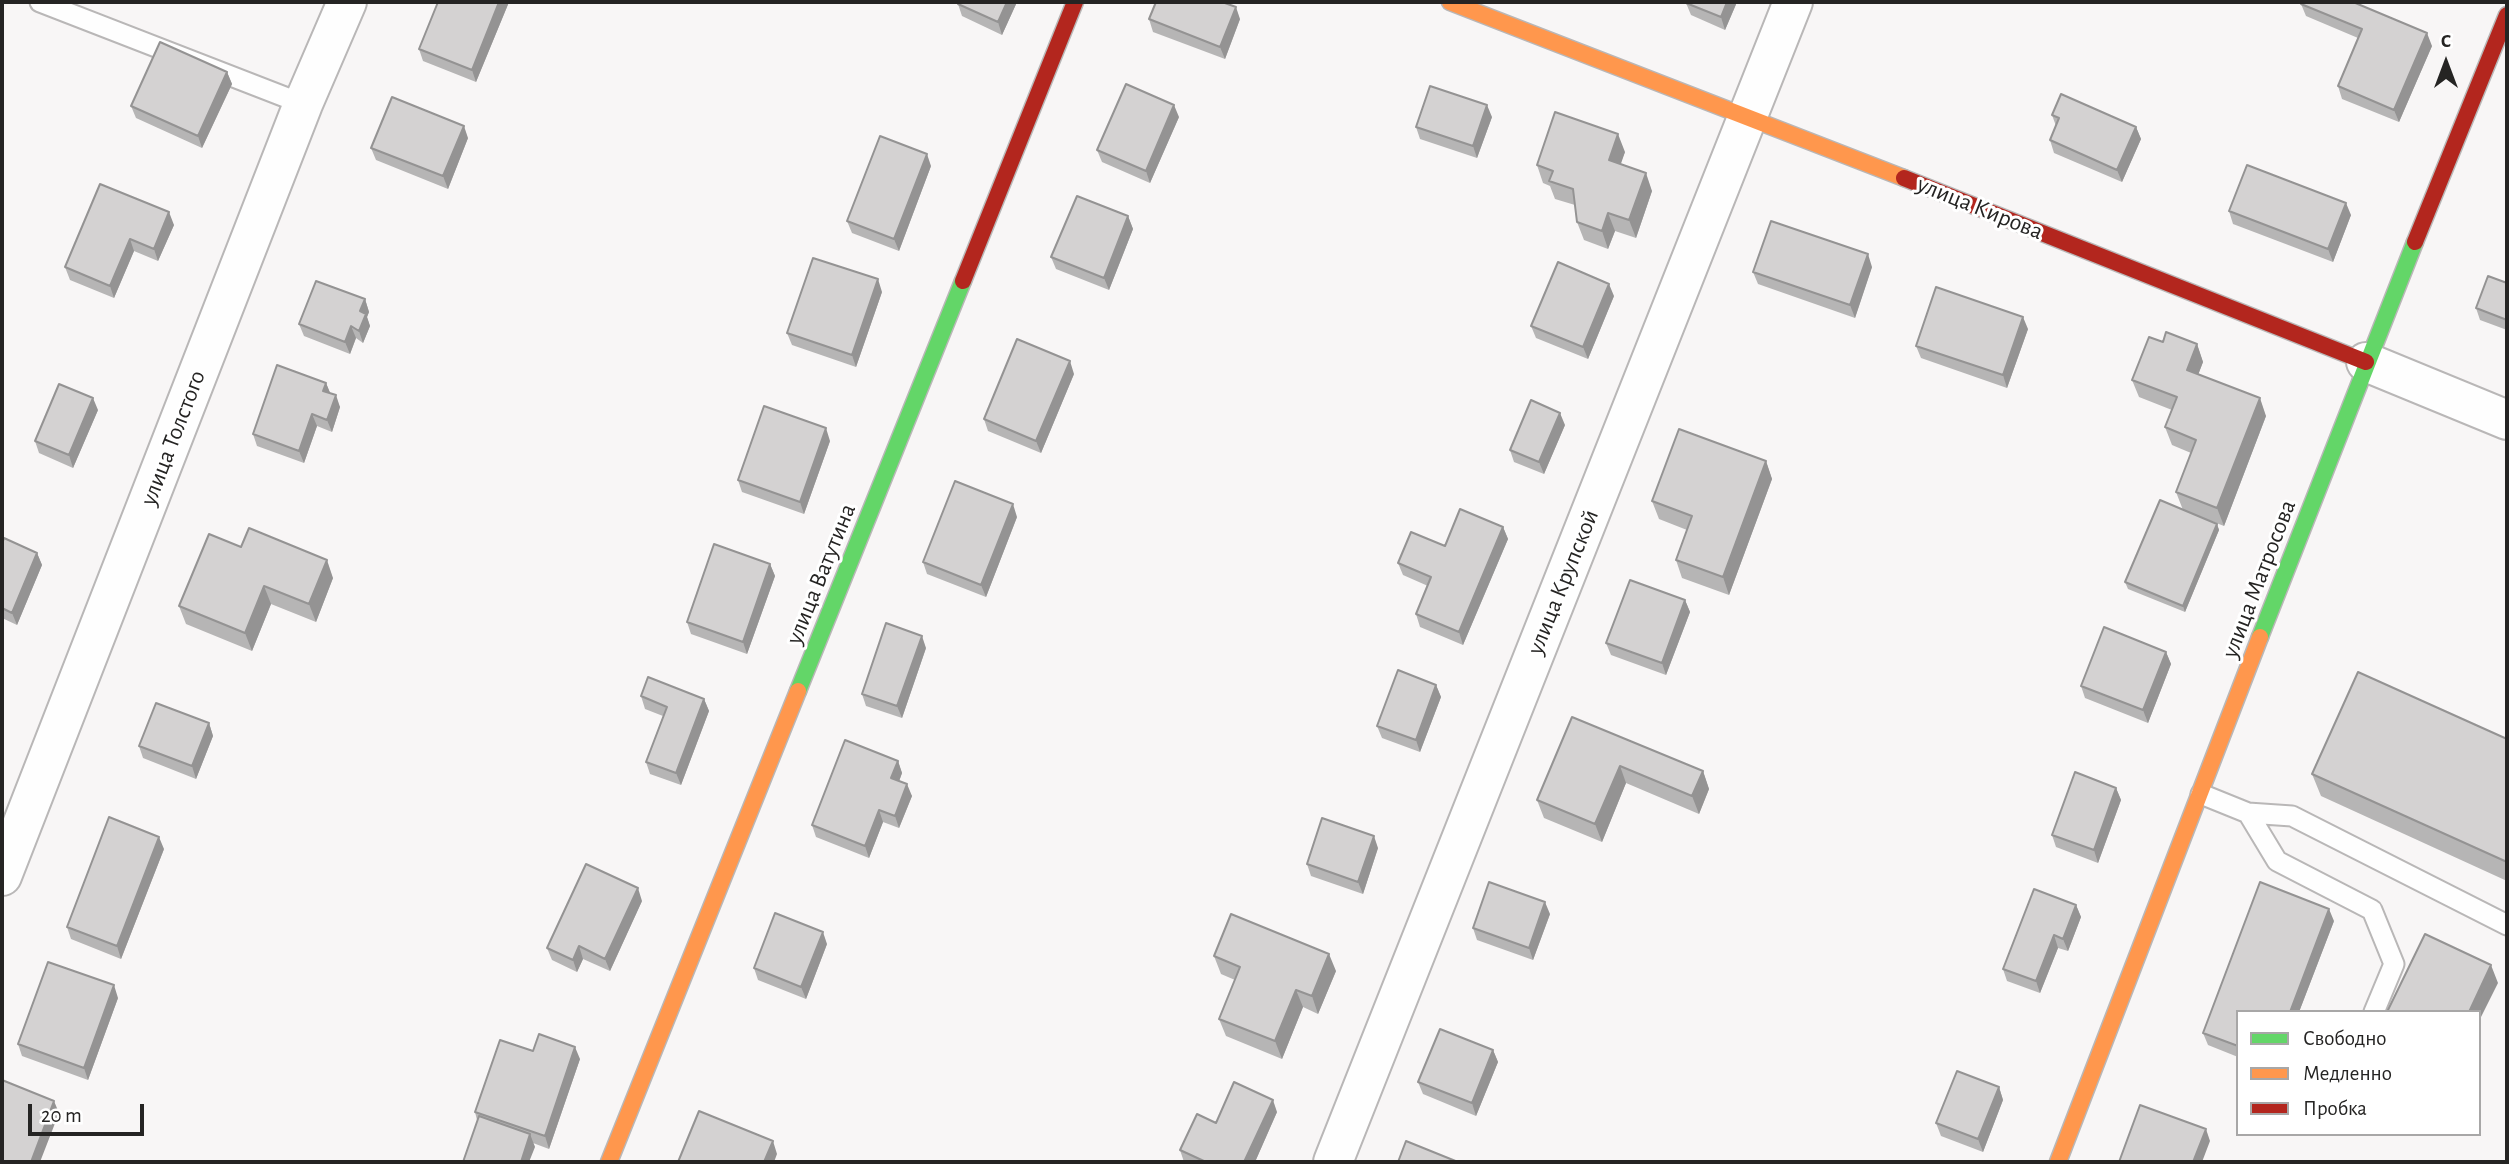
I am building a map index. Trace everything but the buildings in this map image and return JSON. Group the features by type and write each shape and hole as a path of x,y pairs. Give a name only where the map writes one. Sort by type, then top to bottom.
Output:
{"street":[{"name":"улица Толстого","path":"2,876 303,104 348,2"},
{"name":"улица Ватутина","path":"609,1162 1075,2"},
{"name":"улица Кирова","path":"1450,2 1747,115 2507,420"},
{"name":"улица Крупской","path":"1334,1162 1793,2"},
{"name":"улица Матросова","path":"2058,1162 2366,362 2507,15"}],"lane":[{"path":"40,2 303,104"},
{"path":"2201,794 2248,813 2292,816 2507,925"},
{"path":"2248,813 2277,861 2372,910 2394,964 2375,1010"}],"traffic: fast":[{"path":"2260,637 2415,242"},
{"path":"798,691 963,281"}],"traffic: slow":[{"path":"1450,2 1904,178"},
{"path":"2058,1162 2260,637"},
{"path":"609,1162 798,691"}],"traffic: jam":[{"path":"963,281 1075,2"},
{"path":"2415,242 2507,15"},
{"path":"1904,178 2366,362"}]}
